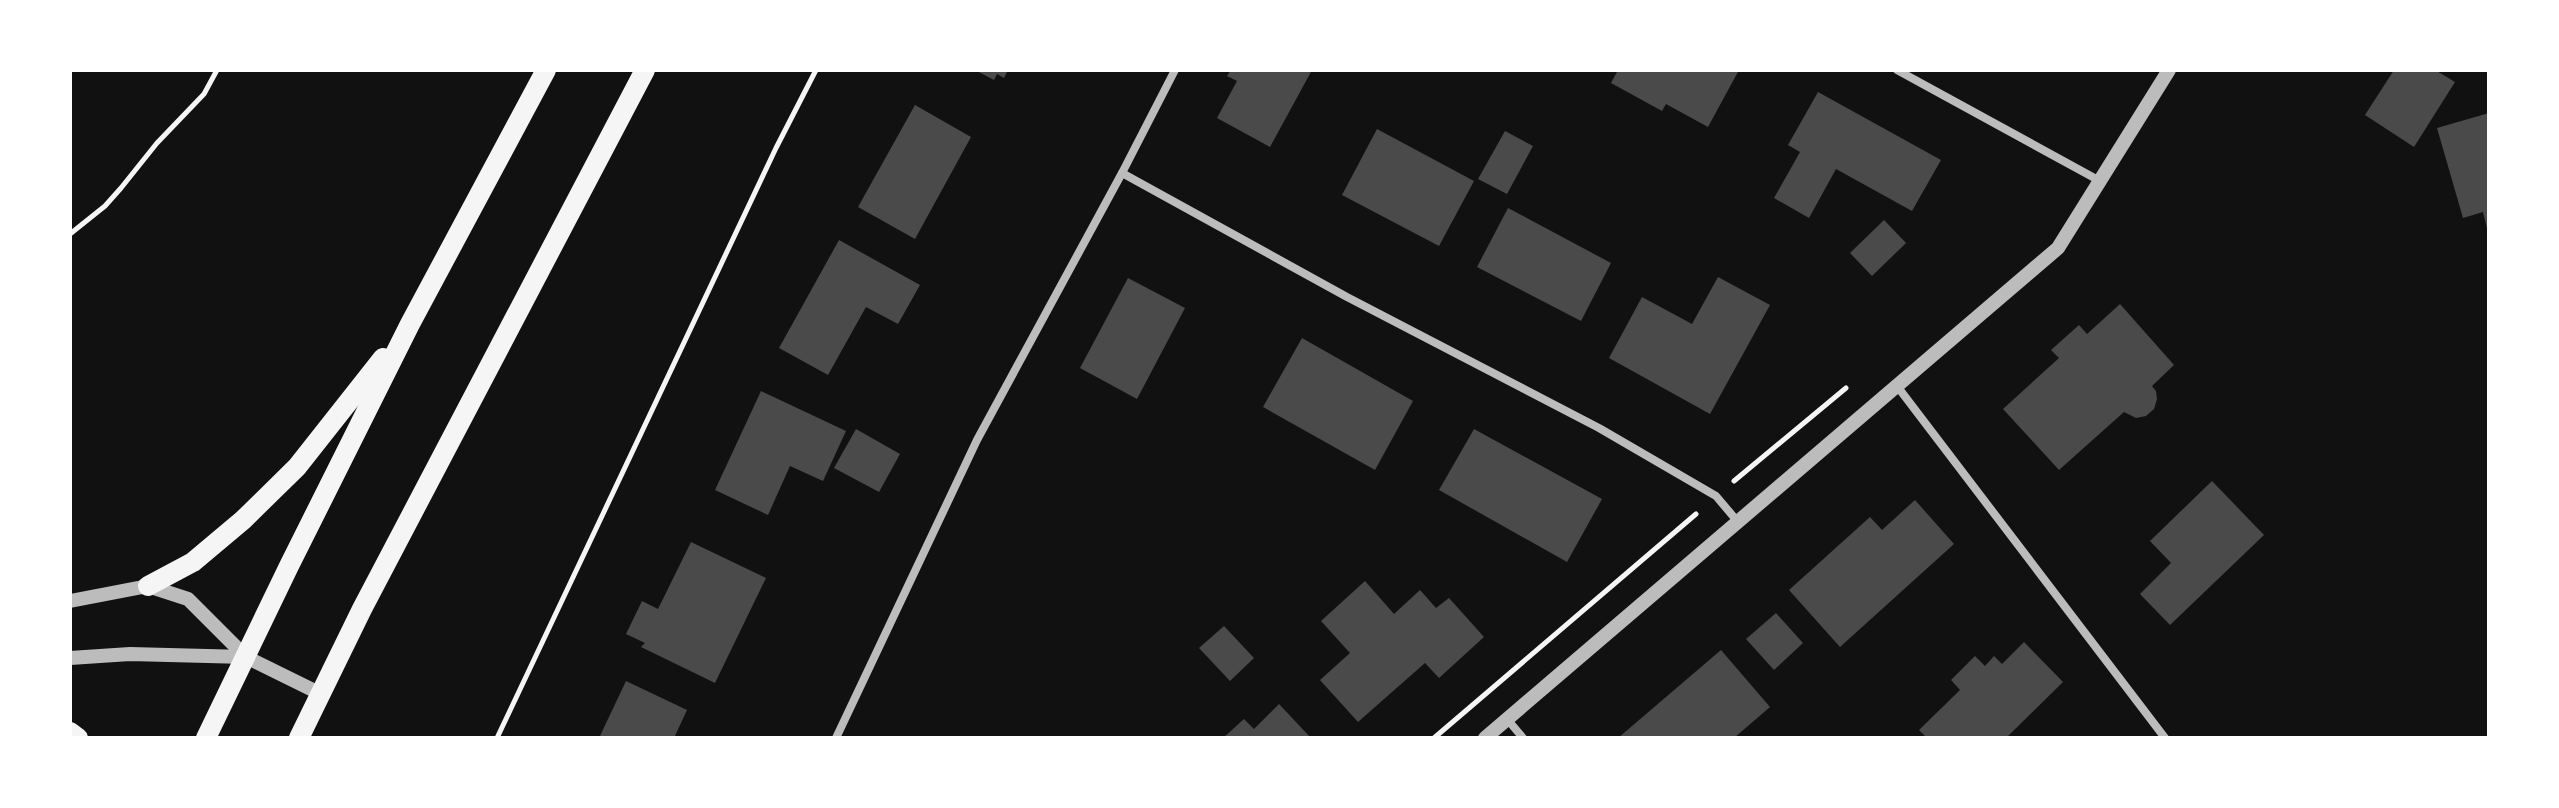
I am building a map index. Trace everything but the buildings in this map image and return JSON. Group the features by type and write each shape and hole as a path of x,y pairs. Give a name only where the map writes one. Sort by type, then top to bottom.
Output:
{"main road":[{"path":"206,738 410,324 546,70"},
{"path":"299,738 370,595 645,70"},
{"path":"148,586 193,562 243,520 297,467 410,324"},
{"path":"70,732 78,738"}],"street":[{"path":"836,738 977,440 1175,70"},
{"path":"1897,70 2101,181"},
{"path":"1485,738 2058,248 2169,70"},
{"path":"1122,173 1347,297 1599,428 1716,496 1739,523"},
{"path":"1897,386 2165,738"},
{"path":"70,601 148,586 188,599 246,657 321,694"},
{"path":"70,658 130,654 246,657"},
{"path":"1507,719 1523,738"}],"path":[{"path":"70,234 105,206 157,143 204,94 217,70"},
{"path":"497,738 769,161 816,70"},
{"path":"1434,738 1848,386"}]}
